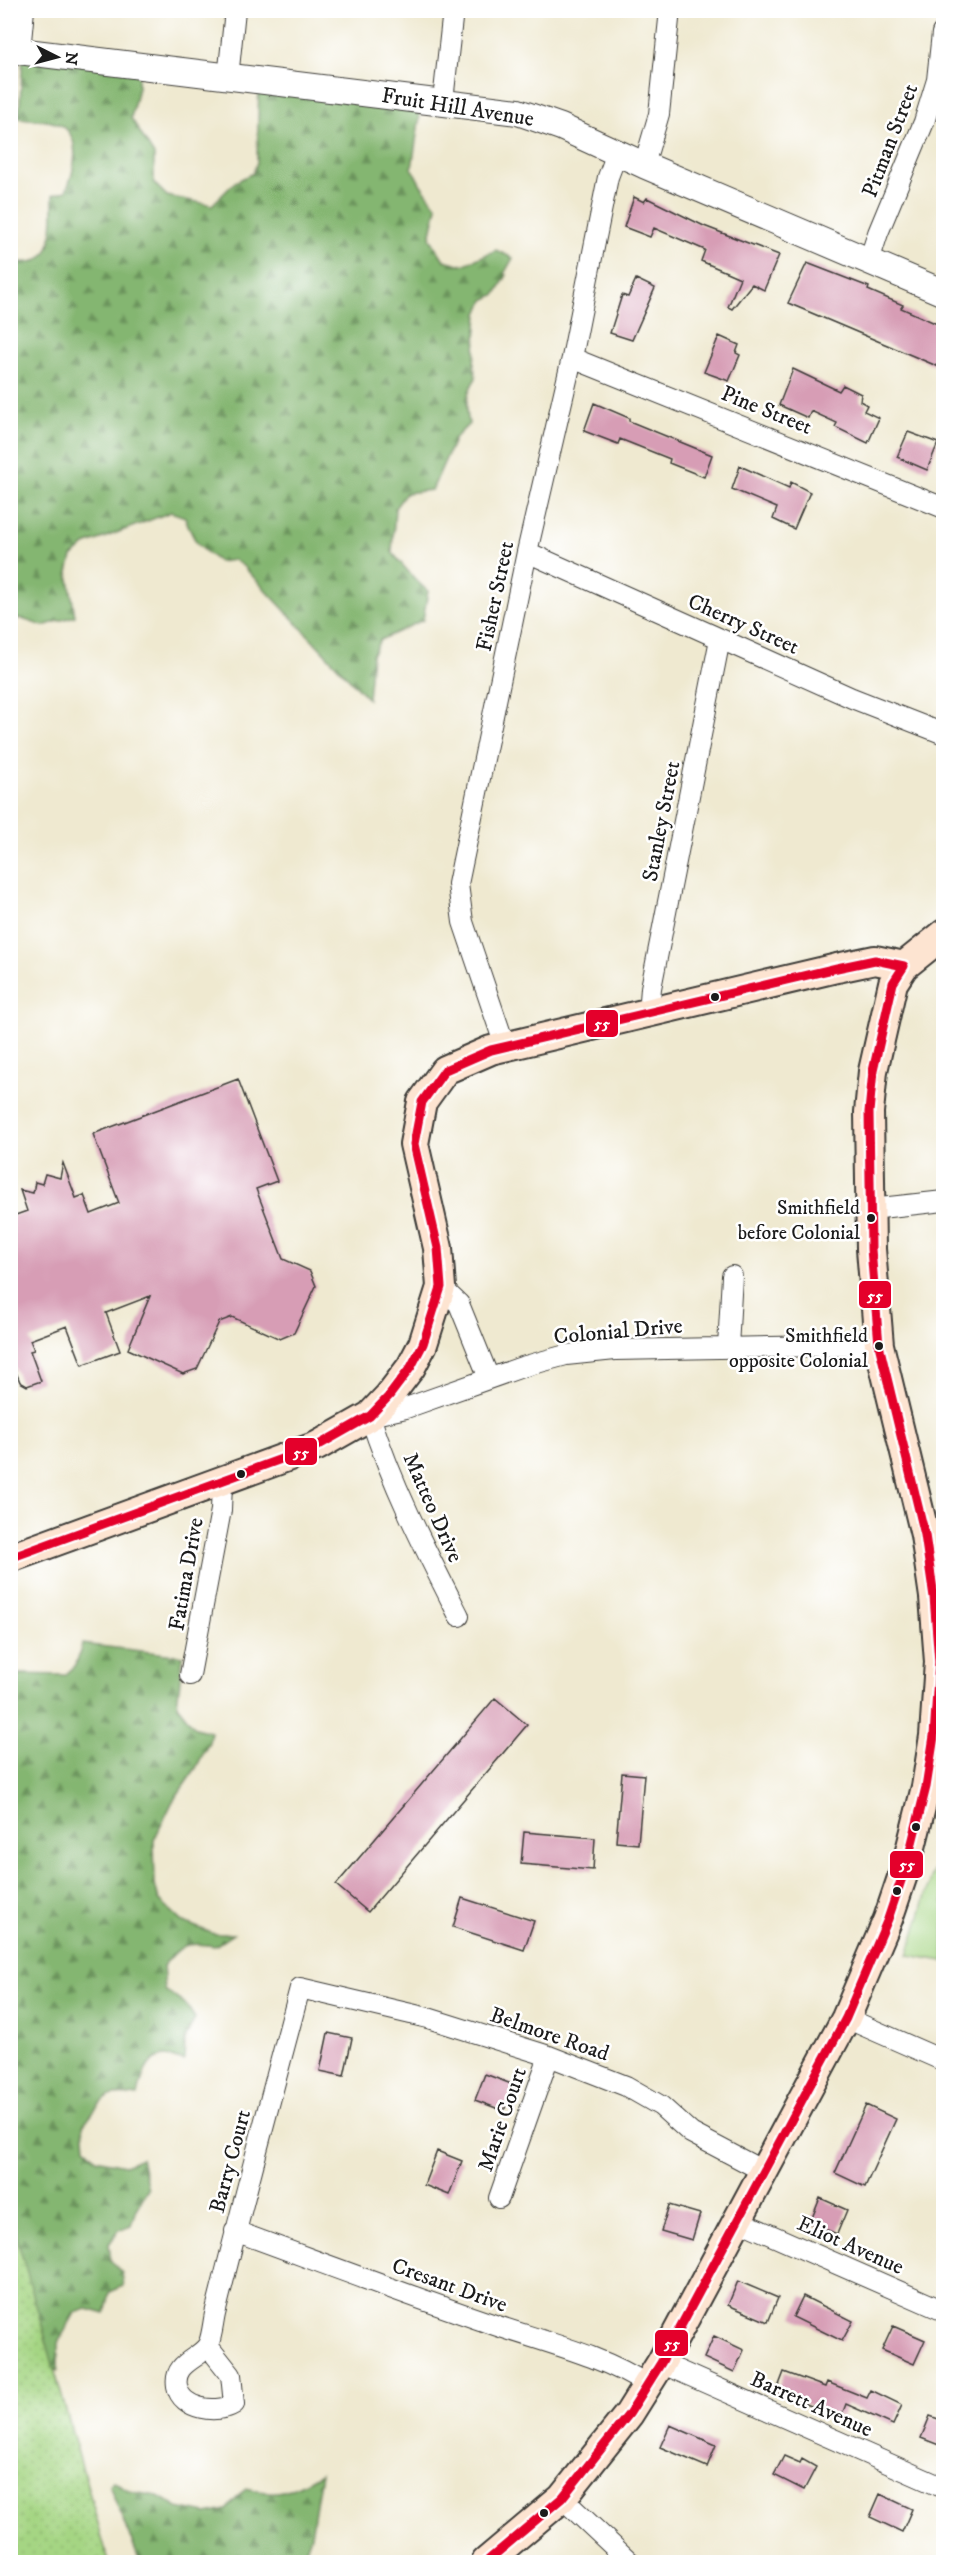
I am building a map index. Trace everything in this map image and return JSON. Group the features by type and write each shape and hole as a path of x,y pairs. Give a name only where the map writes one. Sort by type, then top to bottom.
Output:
{"main road":[{"path":"486,2562 562,2498 629,2414 654,2374 739,2221 763,2171 846,2018 888,1919 910,1852 926,1787 934,1736 939,1662 934,1597 925,1535 879,1345 874,1292 869,1112 873,1071 893,983 904,966 944,934"},
{"path":"10,1558 317,1446 370,1416 398,1385 419,1352 441,1287 438,1248 414,1144 422,1102 445,1070 505,1046 875,960 904,966"}],"street":[{"path":"15,51 24,10"},
{"path":"228,78 235,10"},
{"path":"442,101 453,10"},
{"path":"644,165 659,114 670,10"},
{"name":"Pitman Street","path":"869,261 878,233 924,122 937,80 942,33"},
{"name":"Fruit Hill Avenue","path":"15,51 518,112 540,118 944,293"},
{"name":"Fisher Street","path":"505,1046 463,922 458,884 527,552 572,358 608,177 617,153"},
{"name":"Pine Street","path":"572,358 944,507"},
{"name":"Cherry Street","path":"527,552 852,698 944,734"},
{"name":"Stanley Street","path":"649,1013 651,988 720,639"},
{"path":"871,1209 944,1201"},
{"path":"728,1347 732,1276"},
{"path":"441,1287 459,1304 489,1378"},
{"name":"Colonial Drive","path":"370,1416 406,1408 489,1378 567,1355 615,1350 879,1345"},
{"name":"Matteo Drive","path":"370,1416 418,1535 459,1616"},
{"name":"Fatima Drive","path":"190,1674 221,1510 222,1482"},
{"name":"Belmore Road","path":"300,1988 428,2018 549,2056 626,2086 662,2106 691,2133 763,2171"},
{"name":"Barry Court","path":"208,2346 235,2231 300,1988"},
{"path":"846,2018 944,2061"},
{"name":"Marie Court","path":"499,2199 549,2056"},
{"name":"Eliot Avenue","path":"739,2221 944,2311"},
{"name":"Cresant Drive","path":"235,2231 603,2363 633,2376 654,2374"},
{"name":"Barrett Avenue","path":"654,2374 944,2488"},
{"path":"562,2498 630,2562"}],"green space":[{"path":"23,54 138,67 138,87 131,118 154,155 154,183 167,196 212,205 235,182 253,173 257,162 259,80 422,101 412,168 437,207 430,238 444,260 463,265 496,250 513,258 504,274 507,275 496,294 484,300 478,314 474,364 476,378 467,400 469,424 455,438 432,490 406,493 395,508 392,552 428,591 423,620 380,640 372,655 368,699 244,567 234,560 219,562 197,543 185,517 171,512 85,545 72,557 68,572 75,616 43,626 19,618 11,623 10,261 30,262 39,259 45,253 52,235 53,195 66,191 75,150 70,134 61,125 49,121 19,118"},
{"path":"82,1644 183,1656 177,1705 195,1728 211,1732 209,1742 196,1768 173,1801 154,1840 155,1884 159,1900 181,1921 214,1934 233,1934 215,1946 190,1944 185,1946 163,1966 165,1990 187,2006 195,2018 185,2040 184,2061 165,2056 159,2057 149,2065 138,2096 117,2094 110,2096 100,2103 83,2125 85,2147 96,2159 125,2165 141,2158 148,2189 136,2209 131,2225 119,2230 109,2244 111,2261 122,2273 124,2286 110,2292 105,2314 87,2309 75,2313 58,2343 58,2371 42,2363 11,2369 10,1676 15,1674 65,1675 76,1665"},
{"path":"943,1839 944,1961 908,1955"},
{"path":"11,2217 109,2562 11,2562"},
{"path":"321,2473 311,2535 302,2562 140,2562 109,2485 113,2481 132,2492 158,2496 178,2508 206,2514 226,2510 246,2488 268,2492 285,2491"}],"building":[{"path":"634,197 644,202 647,198 704,226 779,255 764,290 752,284 732,309 728,307 740,278 701,261 705,250 654,228 650,237 624,227"},
{"path":"807,263 869,287 868,290 903,305 901,308 944,327 944,369 788,303"},
{"path":"636,279 655,288 632,340 610,333 622,295 628,297"},
{"path":"719,336 739,345 736,353 740,355 729,381 704,372"},
{"path":"793,369 839,391 843,385 861,394 860,401 867,405 864,411 879,418 868,443 835,427 837,423 811,411 808,418 779,405"},
{"path":"594,403 629,418 629,421 712,455 704,477 669,463 670,459 620,439 618,444 584,431"},
{"path":"908,432 938,443 927,470 897,457"},
{"path":"740,466 789,488 791,482 810,492 794,529 773,519 777,508 732,489"},
{"path":"238,1079 277,1181 256,1189 283,1259 310,1271 316,1286 294,1333 280,1339 232,1317 219,1322 197,1369 183,1374 128,1349 150,1296 106,1313 120,1351 82,1365 67,1326 30,1340 34,1350 30,1351 41,1381 27,1386 20,1382 10,1357 10,1217 27,1211 20,1190 33,1193 35,1182 42,1184 45,1174 60,1178 63,1163 76,1198 84,1195 91,1214 119,1203 93,1134"},
{"path":"495,1698 527,1725 368,1912 336,1885"},
{"path":"622,1773 644,1775 638,1844 616,1842"},
{"path":"524,1832 595,1838 593,1870 521,1864"},
{"path":"462,1898 534,1921 524,1950 453,1927"},
{"path":"328,2033 352,2038 344,2076 320,2071"},
{"path":"485,2074 514,2085 504,2111 475,2100"},
{"path":"866,2105 896,2119 865,2187 835,2173"},
{"path":"437,2151 462,2161 449,2195 424,2185"},
{"path":"820,2198 847,2210 837,2234 810,2223"},
{"path":"669,2205 700,2214 692,2240 661,2231"},
{"path":"738,2281 778,2298 768,2322 728,2305"},
{"path":"803,2296 853,2321 842,2341 793,2317"},
{"path":"893,2326 925,2340 914,2364 882,2350"},
{"path":"714,2336 744,2350 734,2372 704,2358"},
{"path":"784,2372 825,2387 827,2382 867,2398 871,2390 902,2405 893,2425 846,2404 841,2417 776,2393"},
{"path":"930,2416 944,2421 944,2447 921,2438"},
{"path":"670,2425 716,2445 707,2467 660,2447"},
{"path":"784,2456 800,2463 802,2459 816,2467 804,2490 774,2475"},
{"path":"880,2494 912,2509 902,2532 870,2517"}],"transit line":[{"name":"55","path":"10,1558 317,1446 370,1416 389,1396 411,1367 423,1344 441,1287 438,1248 414,1144 422,1102 445,1070 491,1050 837,968 875,960 904,966"},
{"name":"55","path":"486,2562 562,2498 629,2414 661,2363 846,2018 888,1919 907,1863 926,1787 934,1736 939,1662 934,1597 925,1535 879,1345 871,1249 869,1112 873,1071 893,983 904,966"}],"place":[{"name":"Smithfield before Colonial","path":"871,1218"},
{"name":"Smithfield opposite Colonial","path":"879,1346"}]}
